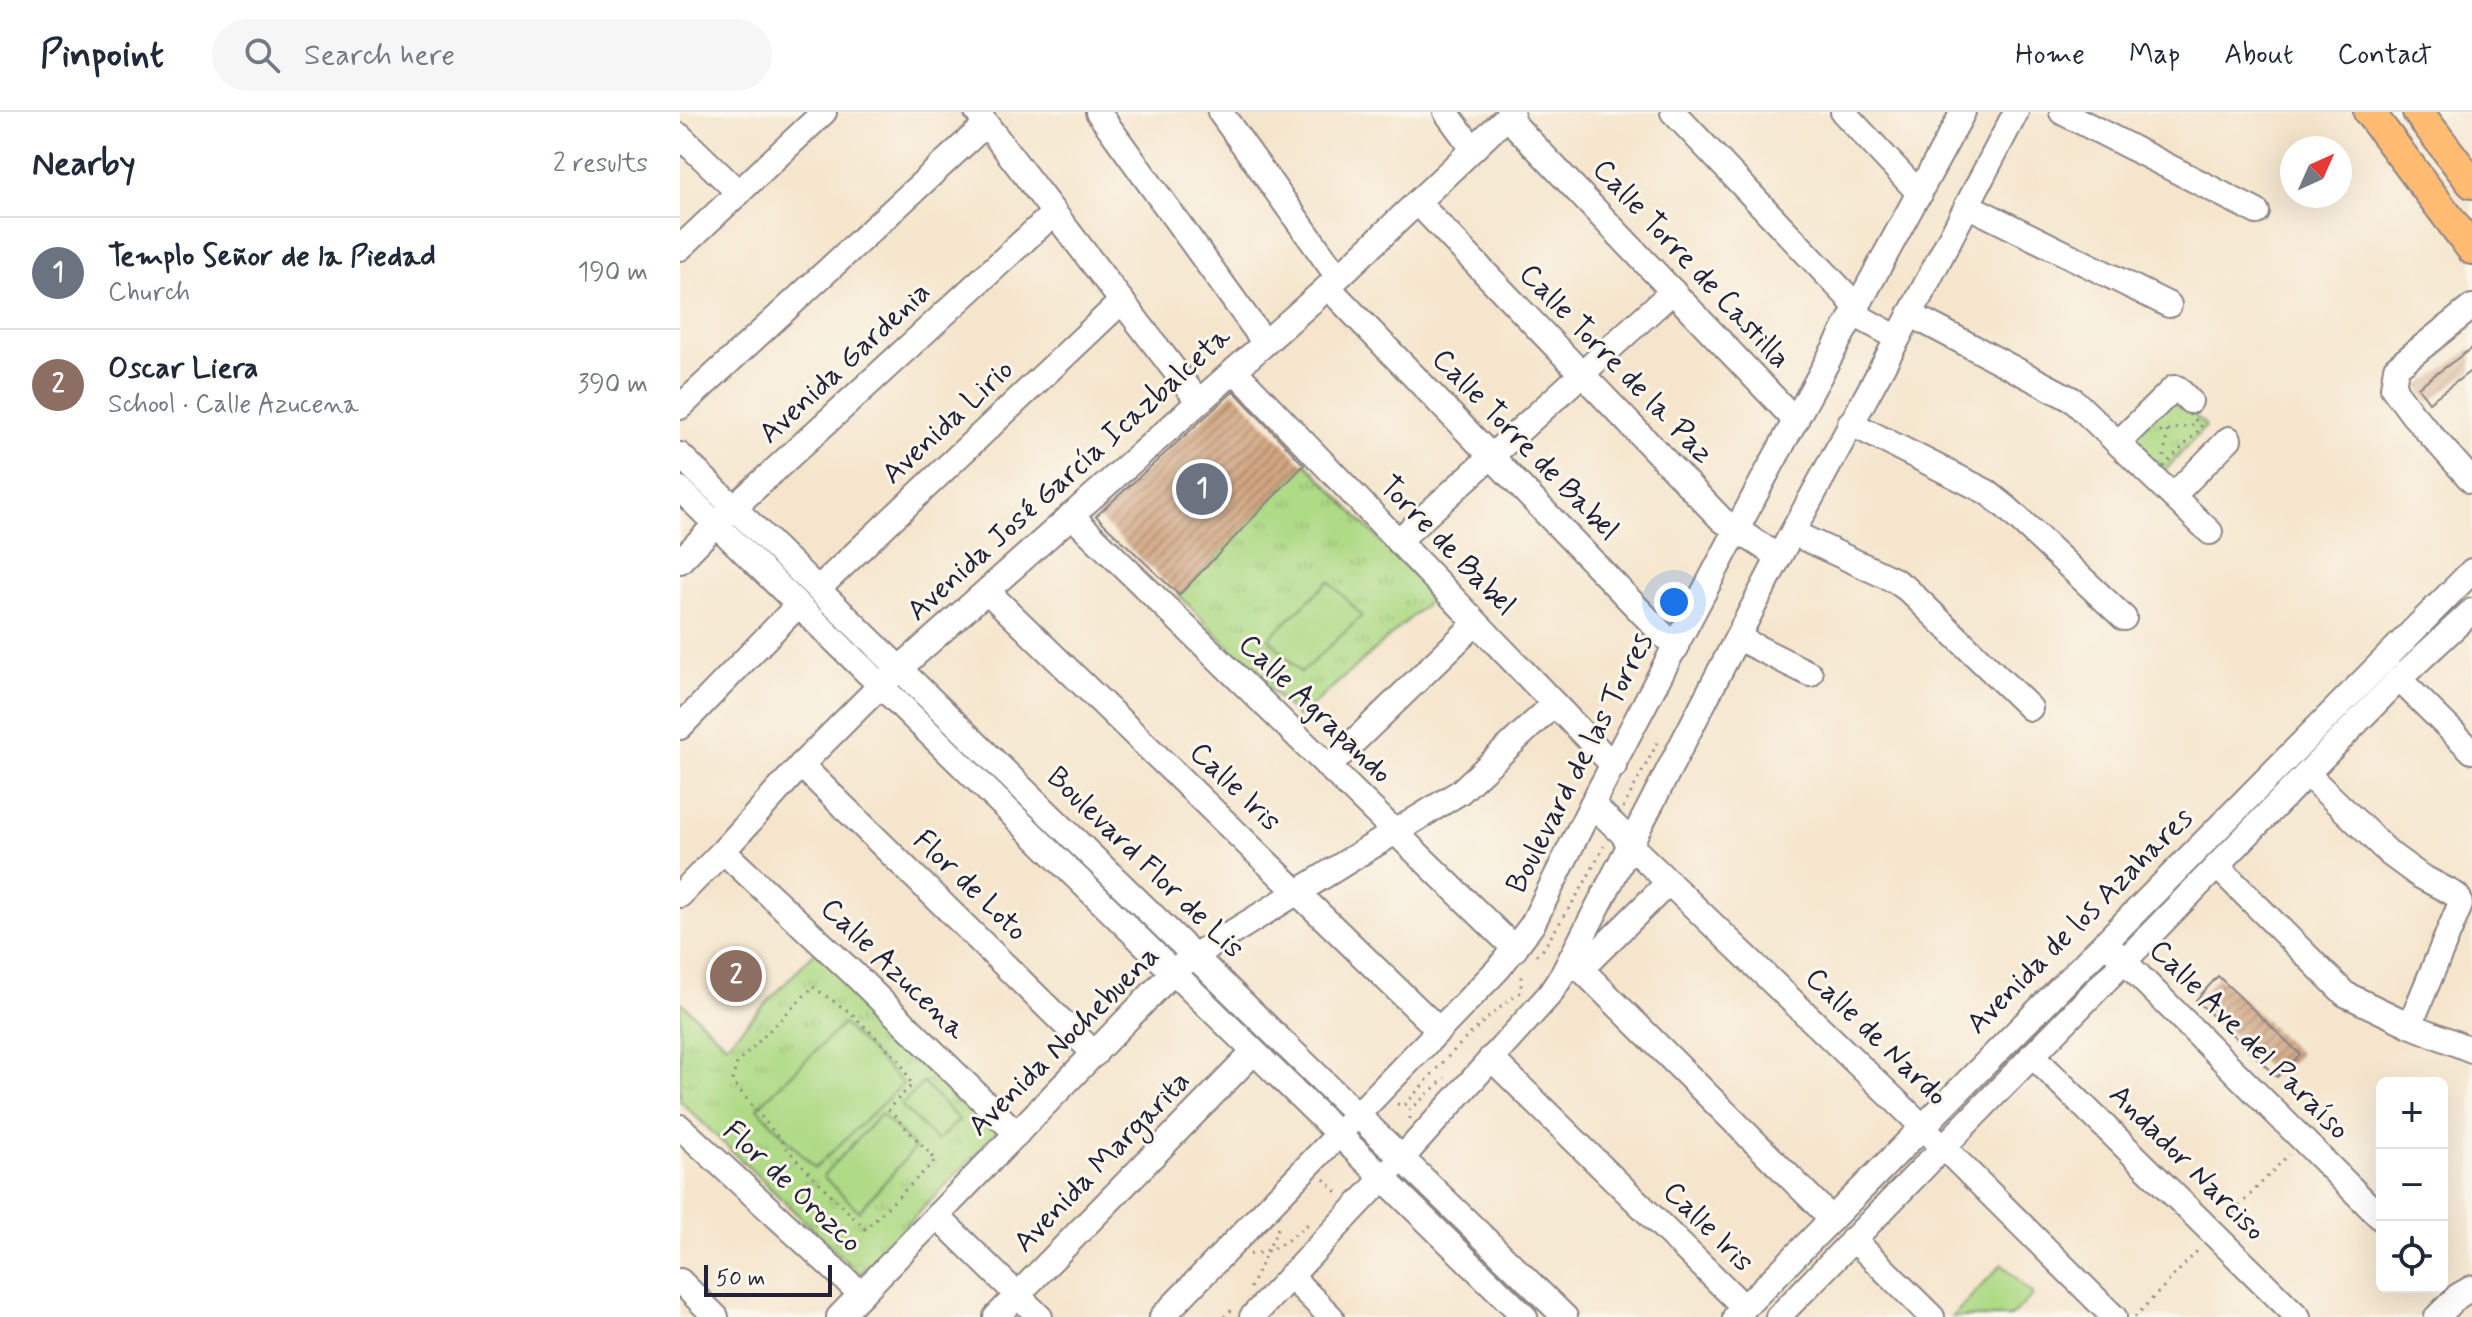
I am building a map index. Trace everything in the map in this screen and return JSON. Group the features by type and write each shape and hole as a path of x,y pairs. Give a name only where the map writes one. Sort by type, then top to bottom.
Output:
{"main road":[{"path":"2369,112 2472,249"},
{"path":"2418,112 2472,183"}],"street":[{"path":"680,248 824,112"},
{"path":"1098,112 1265,343"},
{"name":"Calle Torre de Babel","path":"1220,112 1333,282 1491,456 1676,648"},
{"path":"1446,112 1473,149"},
{"path":"1673,112 1848,297 1863,319 1898,338"},
{"path":"1843,112 1920,194"},
{"name":"Boulevard de las Torres","path":"1162,1317 1499,968 1532,925 1592,804 1963,112"},
{"path":"1575,965 1630,845 2016,112"},
{"path":"2062,112 2257,212"},
{"name":"Avenida José García Icazbalceta","path":"680,895 801,765 881,685 1235,371 1510,114"},
{"name":"Calle Torre de Castilla","path":"1510,114 1796,421"},
{"path":"680,407 981,118 1199,402"},
{"path":"680,136 739,193"},
{"name":"Calle Torre de la Paz","path":"1417,202 1722,520 1779,557"},
{"path":"1967,205 2169,305"},
{"name":"Avenida Gardenia","path":"680,561 1054,213"},
{"path":"1398,541 1673,291"},
{"name":"Avenida Lirio","path":"818,589 1122,301"},
{"path":"2472,307 2396,368 2393,388 2472,481"},
{"path":"1910,314 2073,400 2125,440 2173,496 2210,532"},
{"name":"Torre de Babel","path":"1235,371 1614,766"},
{"path":"2125,440 2174,388 2177,388 2178,402"},
{"path":"1850,423 1987,492 2124,618"},
{"path":"2173,496 2229,439"},
{"name":"Boulevard Flor de Lis","path":"680,455 798,605 1525,1317"},
{"name":"Boulevard Flor de Lis","path":"680,489 725,516 818,589 1565,1317"},
{"name":"Calle Agrapando","path":"1071,515 1515,949"},
{"path":"1793,533 1907,589 2030,708"},
{"name":"Avenida de los Azahares","path":"1739,1312 2472,571"},
{"name":"Calle Iris","path":"987,591 1439,1030"},
{"path":"680,727 798,605"},
{"name":"Avenida de los Azahares","path":"1778,1317 2399,679 2472,611"},
{"path":"1328,767 1476,623"},
{"path":"1738,638 1810,674"},
{"path":"2399,679 2472,751"},
{"name":"Avenida Nochebuena","path":"839,1317 1173,972 1472,783 1554,704"},
{"name":"Flor de Loto","path":"801,765 1095,1054"},
{"path":"2307,774 2390,854 2459,899 2460,905 2410,1025"},
{"name":"Calle de Nardo","path":"1592,804 1630,845 1922,1126 2114,1317"},
{"name":"Calle Azucena","path":"723,851 1017,1134"},
{"path":"2217,866 2345,994 2472,1050"},
{"path":"1245,1306 1290,1276 1402,1158 1575,965 1669,882"},
{"name":"Calle Ave del Paraíso","path":"2104,941 2376,1213"},
{"path":"1575,965 1832,1219"},
{"name":"Avenida Margarita","path":"996,1317 1254,1052"},
{"name":"Andador Narciso","path":"2032,1055 2298,1317"},
{"name":"Calle Iris","path":"1491,1058 1739,1312"},
{"name":"Flor de Orozco","path":"680,1127 861,1294"},
{"path":"937,1216 1040,1317"},
{"path":"1853,1239 1932,1317"},
{"path":"1290,1276 1331,1317"},
{"path":"680,1281 716,1317"},
{"path":"2437,1317 2457,1288"}],"path":[{"path":"2125,440 2178,402 2202,427 2162,468"},
{"path":"2162,468 2169,419"},
{"path":"2155,433 2199,424"},
{"path":"2125,440 2143,435"},
{"path":"2125,440 2162,468"},
{"path":"813,987 851,1013 900,1061 912,1085 888,1109 936,1160 928,1167 865,1229 796,1159 732,1081 737,1063 813,987"},
{"path":"1329,1168 1323,1178 1339,1194"},
{"path":"1245,1254 1265,1254 1290,1239 1319,1215"},
{"path":"1224,1317 1245,1306 1265,1254 1284,1218"}],"green space":[{"path":"2172,393 2206,426 2162,474 2128,439"},
{"path":"1306,463 1434,597 1298,718 1179,595"},
{"path":"1329,581 1362,616 1301,673 1269,638"},
{"path":"816,951 1000,1129 859,1274 680,1101 680,1001 726,1045"},
{"path":"843,1024 903,1084 815,1168 757,1108"},
{"path":"923,1083 959,1120 937,1141 901,1105"},
{"path":"881,1114 915,1148 859,1211 823,1176"},
{"path":"2002,1264 2033,1295 2010,1317 1952,1317"}],"building":[{"path":"2472,348 2472,370 2429,402 2418,387"},
{"path":"1234,391 1304,465 1179,595 1096,516"},
{"path":"2218,976 2300,1054 2277,1077 2196,1000"}],"place":[{"name":"Templo Señor de la Piedad","path":"1202,489"},
{"name":"Oscar Liera","path":"736,976"}]}
